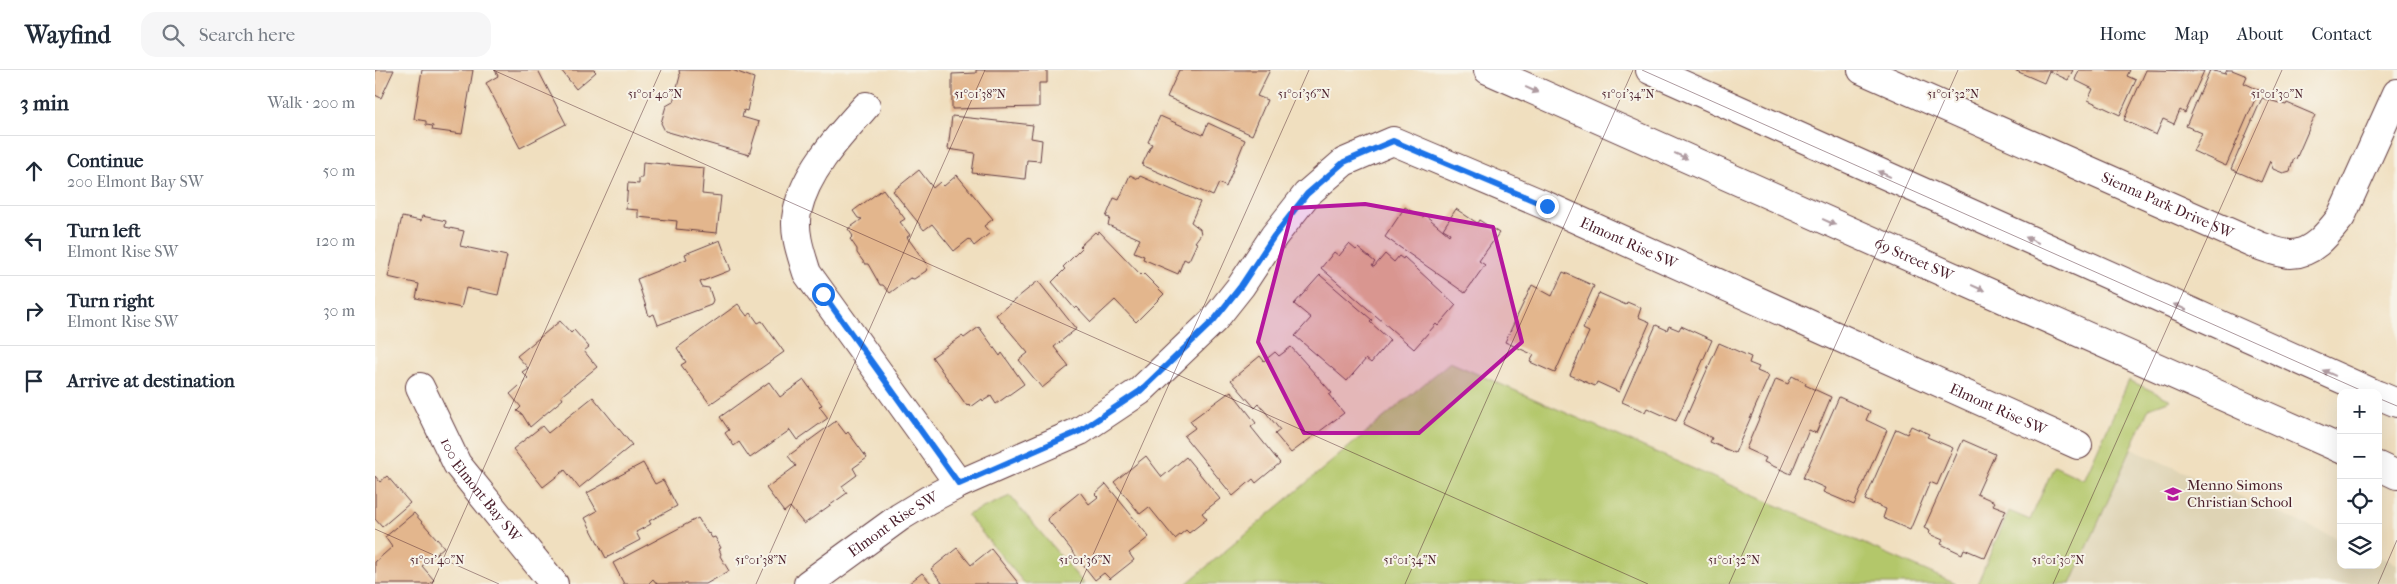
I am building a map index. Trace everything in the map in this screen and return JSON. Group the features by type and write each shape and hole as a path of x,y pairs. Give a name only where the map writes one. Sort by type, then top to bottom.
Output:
{"street":[{"name":"69 Street SW","path":"1488,70 2337,448"},
{"path":"1650,70 2364,389"},
{"name":"Sienna Park Drive SW","path":"1862,70 2260,246 2291,254 2311,248 2327,234 2341,217 2397,93"},
{"path":"866,106 833,144 803,193 797,213 797,240 807,273 959,484"},
{"name":"Elmont Rise SW","path":"808,584 900,518 959,484 1080,431 1140,391 1214,320 1241,286 1274,236 1307,194 1344,162 1393,141 1547,206 2078,445"},
{"name":"100 Elmont Bay SW","path":"420,386 457,464 554,584"},
{"path":"2382,397 2397,403"},
{"path":"2382,468 2397,475"}],"highlighted area":[{"path":"1365,204 1493,227 1522,342 1419,433 1304,433 1258,342 1293,208"}],"shaded area":[{"name":"Menno Simons Christian School","path":"2131,449 2337,538 2337,569 2382,569 2382,558 2397,564 2397,584 2071,584"}],"green space":[{"path":"1450,362 1956,584 1186,584"},
{"path":"2129,380 2171,400 2149,408 2071,584 1977,584 2009,511 2030,520 2054,466 2084,480"},
{"path":"1010,496 1084,584 1025,584 967,515"}],"building":[{"path":"375,70 394,70 381,98 375,95"},
{"path":"422,70 473,70 462,134 432,130 433,126 426,125 426,121 414,119"},
{"path":"495,70 538,70 566,124 520,148 486,83 498,76"},
{"path":"561,70 594,70 596,72 576,89"},
{"path":"679,70 732,70 754,78 747,111 744,110 742,117 759,122 749,155 665,131 661,123 666,106 673,102 680,76"},
{"path":"976,70 1047,70 1047,83 1039,83 1039,107 952,109 952,74 976,73"},
{"path":"1179,70 1270,70 1257,96 1267,100 1252,135 1167,97"},
{"path":"2014,70 2073,70 2068,80 2049,71 2044,83"},
{"path":"2079,70 2130,70 2127,76 2136,80 2120,115 2088,100 2093,89 2075,80"},
{"path":"2146,70 2204,71 2185,113 2180,110 2174,124 2163,119 2156,135 2124,120"},
{"path":"2210,70 2225,74 2227,70 2232,70 2247,76 2244,83 2259,90 2226,166 2193,151 2202,133 2186,126"},
{"path":"2262,98 2286,105 2287,103 2315,115 2296,159 2294,158 2290,171 2283,173 2273,169 2270,161 2261,182 2231,169"},
{"path":"952,116 1033,125 1031,138 1042,140 1040,161 1027,160 1025,179 972,173 975,153 948,149"},
{"path":"1160,116 1203,135 1208,123 1245,140 1226,187 1219,183 1213,196 1142,165 1152,144 1148,142"},
{"path":"643,162 704,168 702,194 721,196 717,233 676,229 677,221 638,217 638,210 626,209 628,183 639,184 639,178 642,178"},
{"path":"919,170 933,188 940,182 944,186 957,175 993,219 984,226 990,233 974,246 969,239 954,251 932,224 924,230 893,191"},
{"path":"1130,175 1138,179 1140,176 1200,202 1191,222 1200,229 1201,234 1195,242 1197,243 1190,258 1188,261 1184,259 1178,274 1143,259 1144,256 1134,252 1140,239 1108,225 1110,218 1106,217 1114,198 1119,200"},
{"path":"883,189 905,219 900,222 910,235 907,237 928,266 926,271 914,279 910,278 890,293 883,285 880,285 868,264 865,264 857,253 857,249 850,239 853,236 848,229 862,219 858,218 853,211"},
{"path":"1405,207 1417,215 1423,217 1425,215 1449,235 1450,233 1443,229 1456,209 1477,223 1479,220 1499,233 1479,261 1485,265 1465,293 1385,237"},
{"path":"422,216 446,221 445,227 464,231 460,246 507,256 498,295 466,288 461,308 416,298 419,284 388,277 402,217 421,221"},
{"path":"1099,231 1141,275 1143,273 1164,294 1136,322 1115,300 1091,322 1077,307 1075,309 1052,282 1065,269 1063,267 1082,248 1080,246 1095,232 1097,234"},
{"path":"720,240 731,270 700,282 702,287 709,288 713,300 711,305 658,325 654,314 649,316 637,279 687,259 685,254"},
{"path":"1349,244 1356,250 1358,248 1375,262 1372,266 1374,267 1385,254 1394,262 1399,256 1403,259 1404,257 1456,305 1414,349 1321,268 1334,252 1339,256"},
{"path":"1563,272 1594,286 1555,373 1530,362 1534,355 1505,342 1532,285 1552,296"},
{"path":"1320,275 1372,320 1370,322 1390,340 1371,363 1366,359 1347,381 1295,336 1311,318 1294,304"},
{"path":"1038,281 1076,329 1054,347 1069,366 1042,388 1019,360 1028,353 996,315"},
{"path":"1599,293 1626,305 1627,302 1641,308 1638,317 1650,322 1619,392 1597,382 1595,386 1570,375 1589,332 1583,329"},
{"path":"738,304 747,316 751,313 758,323 762,321 784,352 710,404 681,365 686,362 677,348"},
{"path":"560,321 571,333 574,330 589,347 584,351 597,367 561,396 563,399 530,427 522,414 517,411 521,407 510,394 528,378 522,372 528,368 517,356"},
{"path":"1656,325 1667,330 1669,326 1679,330 1681,326 1712,340 1676,421 1647,408 1645,412 1622,402"},
{"path":"979,327 1000,356 1002,353 1024,384 996,404 991,396 983,401 982,399 971,407 969,404 967,406 932,357 962,336 964,338"},
{"path":"1719,343 1751,357 1749,363 1759,367 1757,371 1769,376 1735,453 1710,442 1712,438 1683,424"},
{"path":"1291,347 1332,393 1329,395 1344,413 1291,453 1275,434 1280,430 1259,404 1255,408 1231,380 1260,356 1264,361 1275,352 1279,356"},
{"path":"1792,376 1806,383 1805,385 1831,397 1816,433 1809,430 1791,474 1764,462 1766,458 1746,449 1776,379 1788,384"},
{"path":"804,380 822,405 819,406 828,418 797,440 790,430 750,458 739,442 734,446 725,433 729,430 720,417 769,382 780,397"},
{"path":"1231,391 1256,423 1251,427 1280,463 1256,483 1253,479 1233,496 1184,436 1195,428 1190,421"},
{"path":"593,397 632,445 579,488 565,470 543,487 513,449 542,426 548,433"},
{"path":"1839,397 1870,411 1866,420 1887,430 1854,505 1823,492 1825,488 1803,478"},
{"path":"836,421 846,434 848,432 867,458 853,468 857,475 842,486 847,493 804,524 790,507 784,512 766,488 796,466 788,456"},
{"path":"1911,426 1929,434 1927,437 1953,448 1937,485 1930,482 1910,530 1883,518 1886,509 1865,500 1896,429 1907,434"},
{"path":"1963,440 1995,454 1977,494 1995,502 1993,505 2006,510 1985,558 1964,549 1962,554 1941,544 1943,540 1929,534 1930,531 1924,528"},
{"path":"1146,456 1162,477 1186,457 1220,499 1202,513 1207,519 1189,533 1186,530 1175,539 1149,507 1140,514 1114,482"},
{"path":"643,463 655,484 663,480 677,506 649,521 651,524 636,532 640,540 606,558 585,518 597,511 587,493"},
{"path":"375,476 380,482 387,476 410,503 382,527 375,519"},
{"path":"1106,484 1149,537 1129,553 1134,560 1110,579 1104,573 1095,580 1047,519 1080,492 1089,504 1098,497 1095,494"},
{"path":"414,513 444,547 422,566 434,580 429,584 375,584 375,562 392,547 385,537"},
{"path":"698,518 708,534 712,538 715,537 721,548 719,549 720,556 729,571 706,584 657,584 653,579 648,584 624,584 613,563"},
{"path":"957,548 971,565 991,549 1019,584 943,584 931,569"},
{"path":"922,573 932,584 908,584"}],"place":[{"name":"Menno Simons Christian School","path":"2173,494"}],"route":[{"path":"823,294 959,484 1045,448 1080,431 1140,391 1179,356 1214,320 1241,286 1274,236 1307,194 1344,162 1393,141 1547,206"}]}
